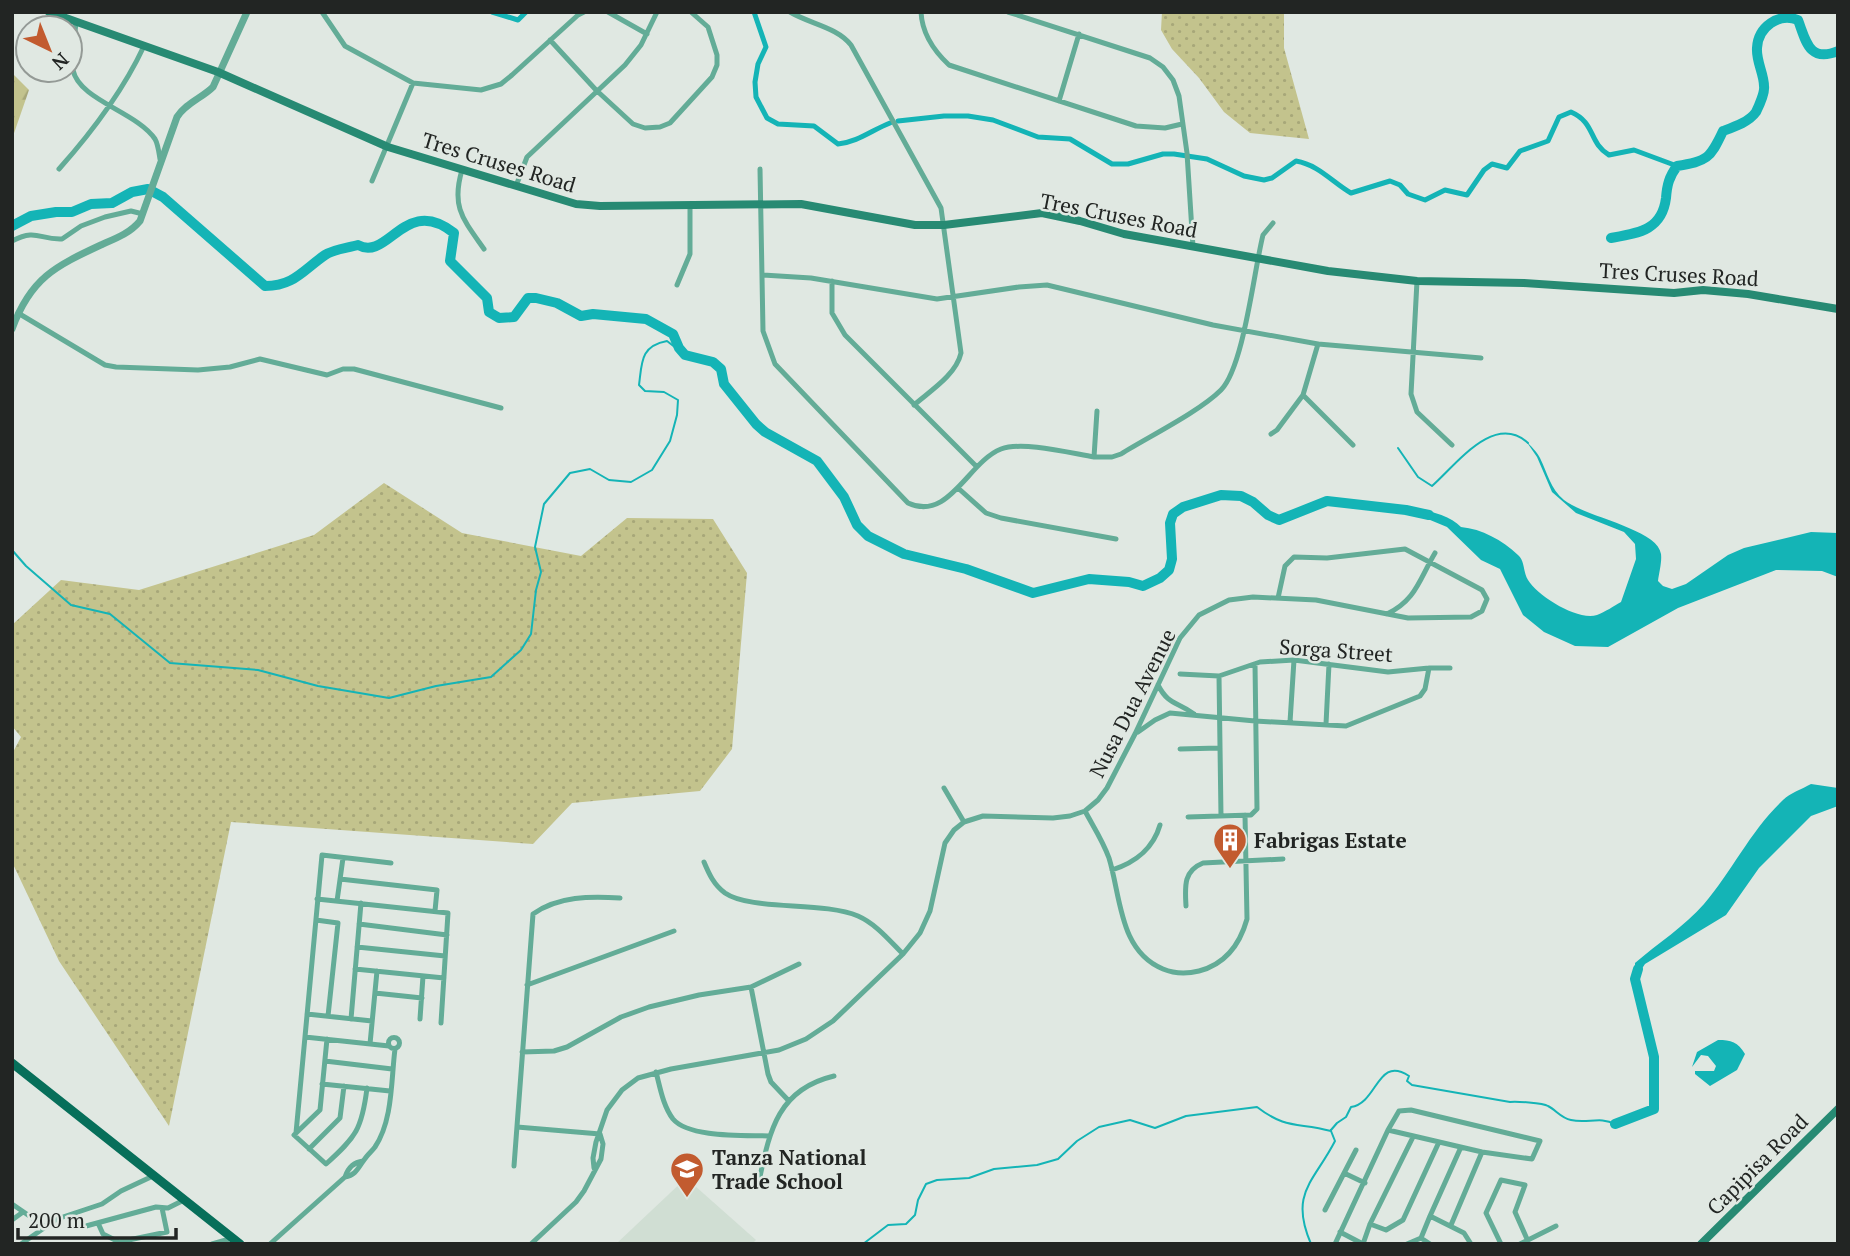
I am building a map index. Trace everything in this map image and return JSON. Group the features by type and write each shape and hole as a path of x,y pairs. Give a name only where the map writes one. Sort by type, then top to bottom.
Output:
{"main road":[{"name":"Tres Cruses Road","path":"84,25 218,72 387,147 576,204 801,204 915,225 944,225 1042,213 1124,234 1328,271 1417,281 1537,284 1674,293 1703,290 1748,294 1838,309"},
{"path":"12,1063 237,1241"},
{"name":"Capipisa Road","path":"1701,1244 1838,1109"}],"street":[{"path":"12,329 32,288 48,274 73,258 127,233 140,221 177,117 187,105 204,96 213,87 247,12"},
{"path":"322,12 345,46 413,83 481,89 501,84 584,12"},
{"path":"608,12 647,34"},
{"path":"516,186 527,157 625,65 641,45 657,12"},
{"path":"550,40 596,90 633,124 645,128 660,127 670,123 712,77 717,65 717,55 708,27 691,12"},
{"path":"790,12 803,20 843,35 851,45 941,208 961,344 959,362 914,405"},
{"path":"921,12 925,33 938,55 949,65 1136,127 1165,128 1182,124"},
{"path":"1008,12 1150,58 1163,67 1173,80 1179,96 1188,161 1193,247"},
{"path":"1059,101 1079,34"},
{"path":"59,169 80,146 130,76 144,46"},
{"path":"372,181 413,83"},
{"path":"81,84 93,95 142,124 156,141 161,162"},
{"path":"760,169 763,331 768,349 780,370 908,503 918,508 933,506 958,488 976,466 999,450 1012,447 1112,457 1197,407 1221,389 1229,377 1244,331 1263,235 1273,223"},
{"path":"462,170 457,188 458,207 484,249"},
{"path":"677,285 690,254 690,206"},
{"path":"12,240 25,234 62,239 81,226 105,217 131,211 143,214"},
{"path":"762,275 832,281 937,299 1046,285 1244,331 1318,344 1481,358"},
{"path":"832,281 832,313 845,335 976,466"},
{"path":"1417,281 1411,394 1417,412 1452,445"},
{"path":"18,313 105,365 198,370 230,367 260,359 327,375 343,369 354,369 501,408"},
{"path":"1271,434 1303,396 1318,344"},
{"path":"1303,396 1353,445"},
{"path":"1094,457 1097,411"},
{"path":"958,488 986,513 1000,518 1116,539"},
{"path":"1278,598 1285,566 1294,557 1327,558 1405,550 1430,562"},
{"path":"1387,614 1402,607 1413,595 1434,553"},
{"name":"Nusa Dua Avenue","path":"1085,811 1103,794 1135,734 1180,638 1199,615 1229,600 1278,598 1316,600 1408,618 1471,617 1482,611 1487,599 1482,590 1430,562"},
{"name":"Sorga Street","path":"1180,674 1219,676 1272,660 1294,660 1388,672 1450,668"},
{"path":"1290,722 1294,660"},
{"path":"1188,817 1245,815 1256,811 1255,664"},
{"path":"1326,724 1329,664"},
{"path":"1135,734 1170,713 1346,726 1420,696 1425,689 1429,668"},
{"path":"1219,676 1221,816"},
{"path":"1158,685 1172,703 1185,707 1194,714"},
{"path":"1170,713 1172,703"},
{"path":"1180,749 1219,748"},
{"path":"944,788 964,822"},
{"path":"531,1244 576,1202 584,1191 594,1167 596,1142 607,1110 622,1090 638,1078 656,1072 793,1045 833,1021 903,954 920,933 930,911 945,843 964,822 983,816 1054,818 1085,811 1102,841 1126,929 1133,945 1157,966 1177,973 1187,973 1206,969 1231,953 1247,919 1245,815"},
{"path":"1112,870 1127,865 1150,848 1160,825"},
{"path":"367,1088 363,1119 352,1140 326,1164 294,1135 322,855 391,863"},
{"path":"337,901 343,858"},
{"path":"1186,906 1185,887 1188,874 1194,867 1203,863 1283,859"},
{"path":"704,862 716,885 734,898 827,909 858,916 883,933 903,954"},
{"path":"340,879 437,890 435,911"},
{"path":"514,1166 533,914 578,897 620,898"},
{"path":"317,899 447,913 441,1023"},
{"path":"351,1019 361,903"},
{"path":"316,920 338,923 328,1016"},
{"path":"359,925 447,935"},
{"path":"527,985 674,931"},
{"path":"357,947 445,956"},
{"path":"522,1052 541,1053 560,1049 621,1017 649,1007 699,995 751,987 799,964"},
{"path":"355,969 444,978"},
{"path":"370,1044 377,971"},
{"path":"420,1019 424,976"},
{"path":"751,987 762,1053 771,1082 788,1100"},
{"path":"375,993 422,998"},
{"path":"307,1014 372,1021"},
{"path":"270,1244 345,1177 352,1176 361,1167 376,1146 387,1120 392,1047 305,1037"},
{"path":"296,1133 320,1110 327,1039"},
{"path":"325,1062 392,1069"},
{"path":"656,1072 671,1117 686,1129 769,1136"},
{"path":"758,1186 769,1136 777,1115 788,1100 809,1084 834,1076"},
{"path":"323,1084 390,1091"},
{"path":"309,1149 340,1118 344,1086"},
{"path":"1335,1244 1388,1130 1399,1111 1411,1110 1540,1141 1532,1159 1482,1152 1388,1130"},
{"path":"517,1127 600,1134"},
{"path":"1340,1232 1363,1244 1370,1224 1413,1137"},
{"path":"1370,1224 1386,1230 1403,1220 1439,1142"},
{"path":"1407,1244 1420,1238 1461,1147"},
{"path":"1325,1210 1356,1150"},
{"path":"1451,1225 1482,1152"},
{"path":"1344,1173 1365,1183"},
{"path":"23,1243 57,1219 102,1204 121,1191 153,1176"},
{"path":"1501,1244 1486,1213 1502,1180 1525,1185 1515,1212 1527,1239"},
{"path":"86,1226 156,1207 168,1208 184,1200"},
{"path":"12,1204 44,1226"},
{"path":"98,1223 103,1234 118,1242 167,1232 162,1208"},
{"path":"12,1220 23,1212"},
{"path":"1430,1216 1464,1233 1471,1244"},
{"path":"1520,1244 1556,1226"},
{"path":"1420,1238 1430,1244"},
{"path":"212,1244 237,1241"}],"shaded area":[{"name":"Tanza National Trade School","path":"686,1178 756,1240 752,1244 616,1244"}],"green space":[{"path":"1162,12 1284,12 1284,48 1309,139 1250,133 1224,112 1199,78 1172,49 1161,30"},
{"path":"12,73 14,84 23,84 29,90 12,139"},
{"path":"384,483 462,533 581,556 627,518 713,519 747,573 732,749 700,791 572,803 533,844 231,822 169,1126 59,961 12,862 12,754 21,737 12,726 12,625 61,580 139,590 314,535"}],"water":[{"path":"1526,441 1539,456 1552,486 1564,500 1635,530 1657,545 1661,554 1658,581 1663,586 1672,589 1686,584 1728,555 1744,548 1811,532 1838,533 1838,577 1822,571 1776,570 1678,608 1608,647 1575,646 1544,632 1523,615 1500,569 1481,560 1447,527 1406,510 1327,501 1417,509 1435,513 1461,527 1484,533 1518,555 1528,580 1549,600 1579,614 1600,614 1621,602 1636,559 1635,544 1624,532 1576,513 1552,492 1537,457"},
{"path":"1811,784 1838,788 1838,806 1811,816 1759,868 1726,915 1645,964 1635,979 1635,963 1704,904 1761,824 1783,800"},
{"path":"1718,1040 1734,1042 1745,1054 1737,1070 1710,1086 1695,1074 1695,1071 1714,1071 1716,1066 1708,1056 1701,1055 1692,1067 1697,1052"}],"waterway":[{"path":"492,12 518,20 526,12"},
{"path":"754,12 766,47 758,64 756,97 767,118 778,124 814,126 838,144 890,123"},
{"path":"1611,238 1640,232 1654,223 1664,209 1669,181 1677,166 1706,157 1715,148 1723,131 1745,121 1756,112 1764,89 1758,58 1758,40 1771,23 1784,18 1798,20 1810,48 1815,52 1828,54 1838,51"},
{"path":"898,121 944,116 993,120 1038,137 1070,139 1112,164 1128,164 1163,154 1174,154 1207,159 1244,176 1264,180 1272,178 1296,161 1318,170 1351,193 1390,181 1400,185 1408,194 1425,200 1445,190 1467,195 1484,170 1492,164 1507,168 1520,151 1548,141 1559,117 1571,112 1585,122 1602,150 1609,155 1634,150 1677,166"},
{"path":"12,226 31,216 72,212 91,204 112,203 132,192 148,189 163,197 265,286 291,280 332,251 358,245 369,248 379,245 410,224 423,221 437,223 454,233 450,261 487,298 489,312 499,318 514,317 528,298 536,298 557,303 581,316 593,314 646,319 673,334 685,355 713,362 721,369 724,384 765,432 817,461 844,497 857,525 868,536 904,554 966,569 1033,593 1089,579 1129,582 1143,586 1160,578 1169,570 1172,559 1170,523 1173,514 1183,507 1221,495 1241,496 1279,520 1327,501 1429,515"},
{"path":"12,550 26,566 71,605 110,614 170,663 258,670 318,686 389,698 436,686 491,677 521,650 531,634 541,572 535,547 544,504 570,473 590,469 609,480 631,482 652,470 670,441 678,400 664,392 645,391 639,385 642,363 647,351 658,343 667,341 685,355"},
{"path":"1398,448 1418,477 1432,486 1464,455 1489,437 1515,435 1528,443"},
{"path":"1615,1124 1654,1109 1654,1057 1635,979 1638,969"},
{"path":"1331,1130 1346,1117 1351,1107 1367,1098 1390,1071 1409,1076 1407,1081 1412,1085 1510,1102 1541,1104 1571,1120 1615,1124"},
{"path":"863,1244 888,1225 906,1224 915,1215 918,1200 926,1184 937,1180 969,1178 994,1169 1037,1165 1058,1159 1077,1141 1099,1127 1130,1120 1155,1128 1186,1116 1257,1107 1285,1122 1331,1131"},
{"path":"1311,1244 1305,1227 1303,1200 1312,1178 1335,1141 1331,1131"}],"place":[{"name":"Fabrigas Estate","path":"1230,870"},
{"name":"Tanza National Trade School","path":"687,1199"}]}
